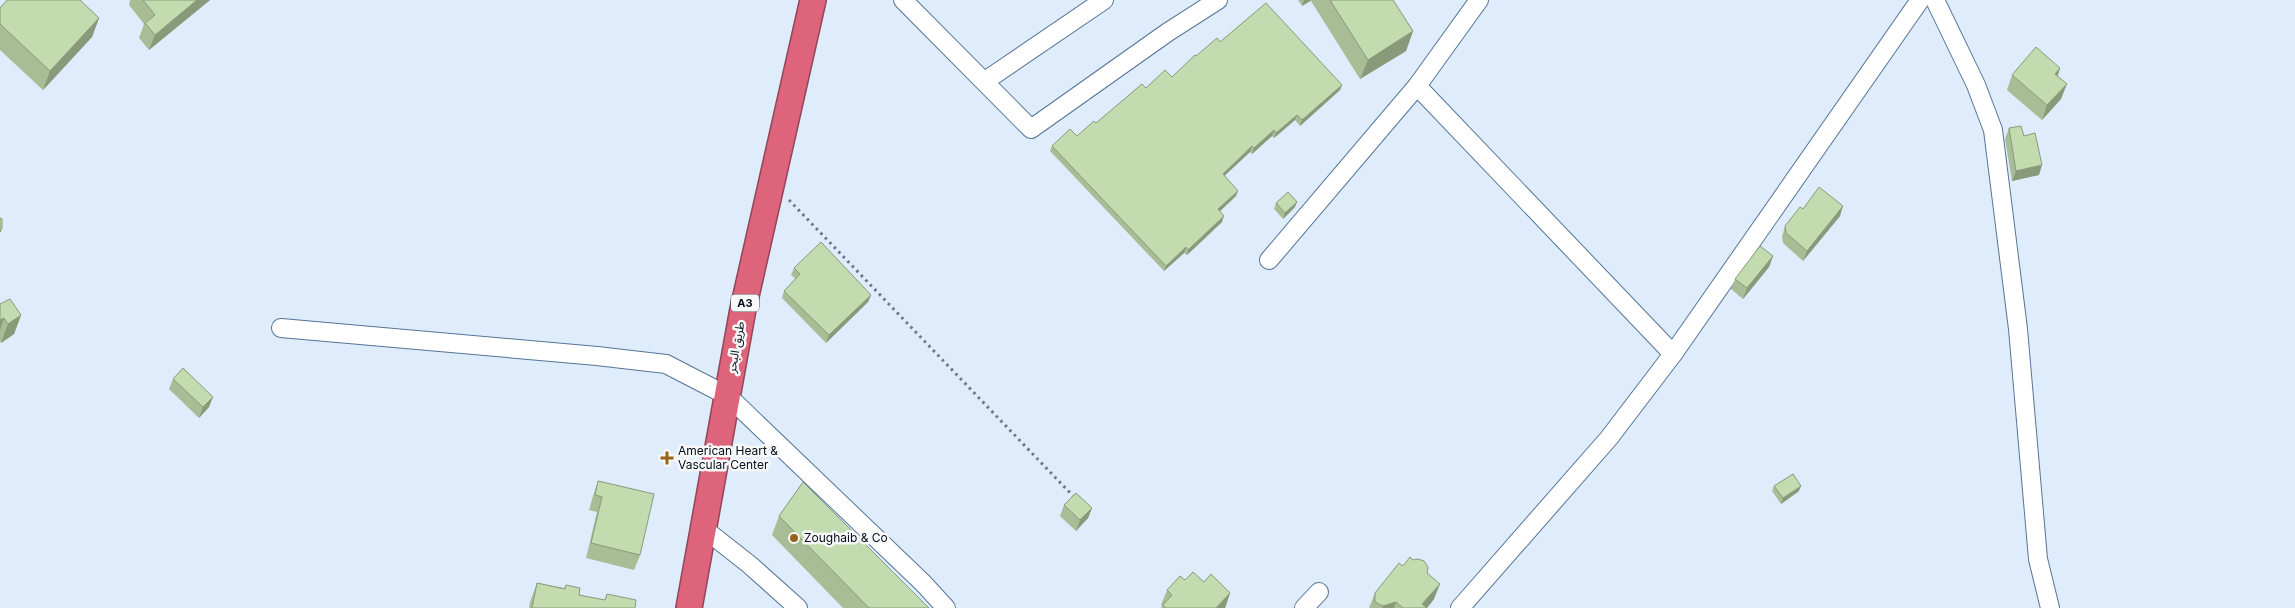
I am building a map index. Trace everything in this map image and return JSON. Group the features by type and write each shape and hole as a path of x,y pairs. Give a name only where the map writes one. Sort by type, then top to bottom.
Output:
{"highway":[{"name":"طريق البحر","path":"689,608 743,309 813,0"}],"street":[{"path":"903,0 1031,129 1168,32 1218,0"},
{"path":"985,81 1104,0"},
{"path":"1269,260 1417,86 1479,0"},
{"path":"1460,608 1609,438 1673,354 1920,0"},
{"path":"1934,0 1976,85 1993,130 2018,329 2038,559 2050,608"},
{"path":"1417,86 1673,354"},
{"path":"282,328 597,356 666,364 728,396 923,583 946,608"},
{"path":"703,528 798,608"},
{"path":"1304,608 1319,592"}],"path":[{"path":"772,180 799,212 1079,502"}],"building":[{"path":"7,0 80,0 99,18 50,71 0,24 0,8"},
{"path":"143,0 197,0 155,35 145,23 155,15"},
{"path":"1330,0 1393,0 1413,31 1368,60"},
{"path":"1266,3 1342,85 1302,120 1297,115 1276,133 1274,130 1254,148 1252,146 1223,174 1238,191 1218,209 1224,216 1188,250 1186,247 1166,266 1052,146 1070,129 1077,136 1094,121 1096,123 1142,84 1146,88 1165,70 1172,77 1195,55 1217,38 1220,42"},
{"path":"2036,47 2060,68 2055,74 2067,84 2047,105 2012,75"},
{"path":"2021,126 2024,136 2035,133 2042,165 2016,171 2009,128"},
{"path":"1819,187 1843,206 1807,251 1786,233 1785,226 1800,207 1803,209"},
{"path":"1288,192 1297,202 1285,213 1276,203"},
{"path":"0,218 2,219 2,228 0,232"},
{"path":"821,242 871,295 829,335 784,291 800,274 794,268"},
{"path":"1760,246 1773,256 1747,288 1735,279"},
{"path":"10,299 21,315 8,324 4,318 0,320 0,304"},
{"path":"183,368 213,397 203,407 173,379"},
{"path":"1793,474 1801,486 1783,498 1774,486"},
{"path":"598,481 654,494 640,555 591,543 602,497 595,495"},
{"path":"803,482 929,608 869,608 779,516"},
{"path":"1076,493 1092,508 1080,520 1064,505"},
{"path":"1410,557 1413,560 1424,561 1428,567 1427,573 1440,584 1422,604 1427,608 1403,608 1396,602 1383,606 1375,602 1375,593 1399,563 1403,566"},
{"path":"1193,572 1204,582 1211,574 1230,593 1216,608 1166,608 1163,605 1172,595 1167,590 1180,576 1185,580"},
{"path":"537,583 565,589 566,585 580,588 579,595 605,600 607,594 636,600 635,608 532,608"}],"place":[{"name":"American Heart & Vascular Center","path":"667,458"},
{"name":"Zoughaib & Co","path":"794,538"}]}
